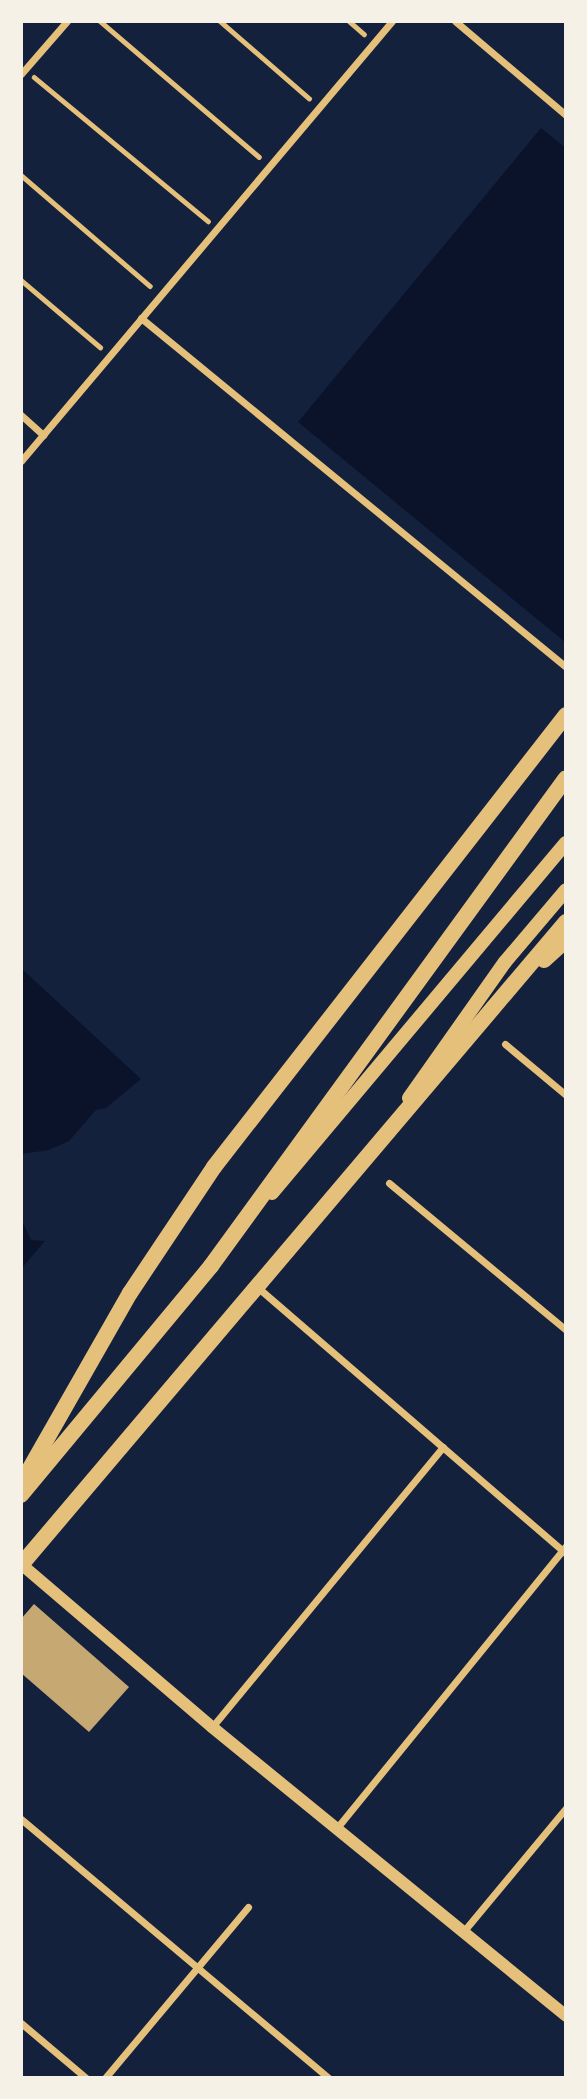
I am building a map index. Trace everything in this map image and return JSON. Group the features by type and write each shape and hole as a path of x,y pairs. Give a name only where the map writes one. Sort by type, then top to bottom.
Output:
{"highway":[{"path":"21,1484 130,1293 214,1167 566,715"},
{"path":"21,1496 211,1266 566,778"},
{"path":"21,1565 381,1136 566,922"},
{"path":"476,1024 566,940"}],"main road":[{"path":"211,1266 566,843"},
{"path":"381,1136 505,962 566,890"}],"street":[{"path":"23,71 67,21"},
{"path":"21,461 393,21"},
{"path":"455,21 566,115"},
{"path":"141,318 566,667"},
{"path":"21,415 43,435"},
{"path":"505,1044 566,1095"},
{"path":"389,1183 566,1330"},
{"path":"255,1285 565,1550 336,1829"},
{"path":"212,1727 443,1447"},
{"path":"21,1565 212,1727 566,2016"},
{"path":"463,1932 566,1808"},
{"path":"21,1819 329,2078"},
{"path":"105,2078 248,1907"},
{"path":"21,2023 86,2078"}],"path":[{"path":"100,21 270,166"},
{"path":"220,21 319,107"},
{"path":"23,71 217,229"},
{"path":"21,175 161,295"},
{"path":"21,280 110,356"}],"water":[{"path":"541,128 566,148 566,643 298,422"},
{"path":"21,968 141,1079 106,1108 96,1110 69,1141 49,1150 21,1154"},
{"path":"21,1218 31,1240 45,1241 21,1269"}],"building":[{"path":"34,1604 129,1687 89,1732 21,1673 21,1619"}]}
